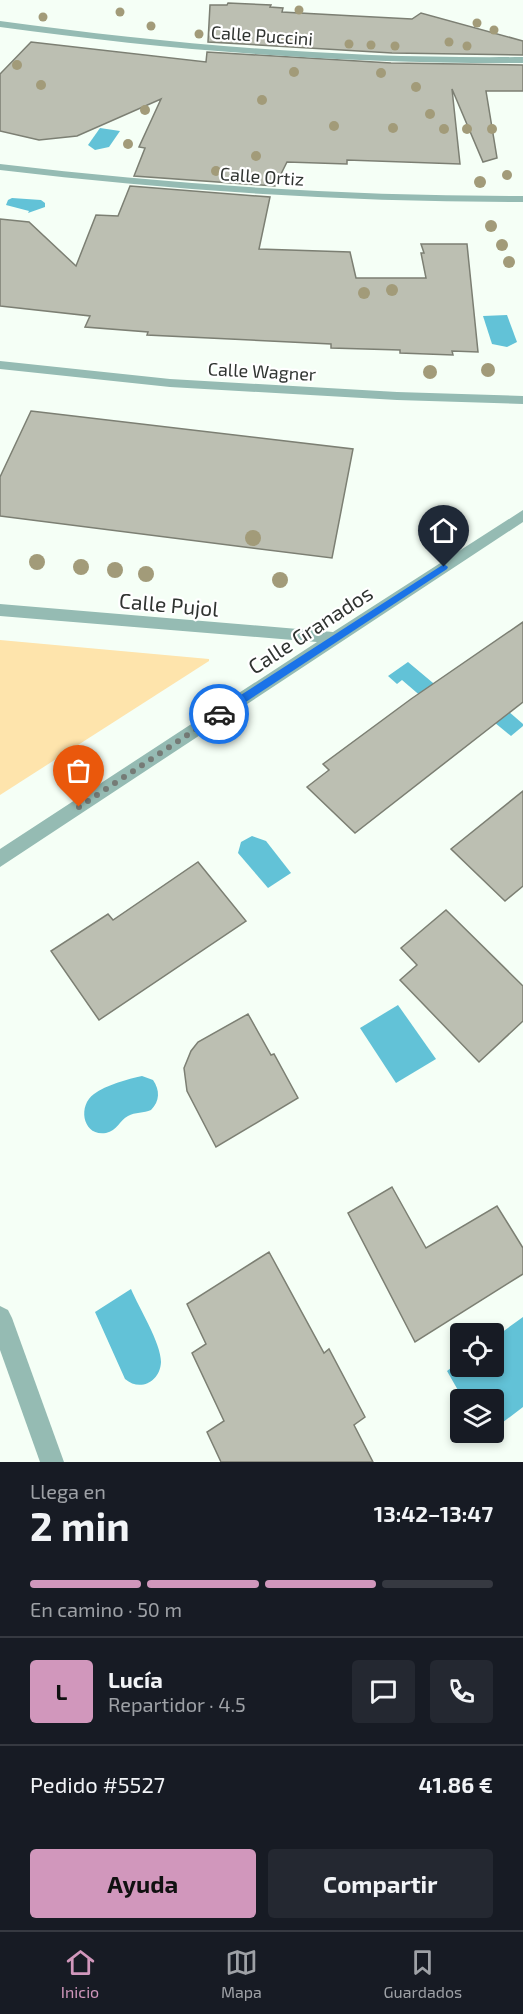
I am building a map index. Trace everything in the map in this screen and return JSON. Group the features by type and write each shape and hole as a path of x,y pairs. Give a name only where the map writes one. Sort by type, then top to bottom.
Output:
{"street":[{"name":"Calle Puccini","path":"0,24 148,43 242,51 420,60 523,60"},
{"name":"Calle Ortiz","path":"0,166 155,185 299,195 523,199"},
{"name":"Calle Wagner","path":"0,365 181,384 397,396 523,400"},
{"name":"Calle Granados","path":"0,859 523,516"},
{"name":"Calle Pujol","path":"0,610 335,638"},
{"path":"0,1318 52,1462"}],"shaded area":[{"path":"0,640 209,659 209,661 0,795"}],"water":[{"path":"100,128 120,131 109,147 95,150 88,145"},
{"path":"12,198 41,200 45,203 45,207 28,213 29,211 6,205"},
{"path":"507,315 517,342 507,347 492,344 483,316"},
{"path":"408,662 445,693 430,704 402,680 397,684 388,676"},
{"path":"487,693 523,724 511,736 472,704"},
{"path":"252,836 266,841 291,873 268,888 238,853 241,842"},
{"path":"398,1005 436,1059 396,1083 360,1028"},
{"path":"142,1076 153,1080 157,1088 157,1099 151,1110 128,1116 110,1132 98,1133 88,1126 85,1120 85,1106 94,1094"},
{"path":"131,1289 154,1336 161,1362 157,1375 143,1385 131,1383 125,1379 95,1312"},
{"path":"523,1317 523,1407 504,1421 504,1389 457,1389 450,1377 504,1377 504,1331"}],"building":[{"path":"228,3 271,5 270,7 283,8 282,12 412,19 421,13 523,41 523,55 392,53 208,42 210,5 227,5"},
{"path":"31,42 206,62 207,52 391,63 523,65 523,91 486,91 497,158 483,162 452,89 460,164 347,160 347,164 287,162 275,186 134,176 145,148 139,147 161,99 77,136 39,140 0,131 0,74"},
{"path":"130,186 270,197 259,249 350,252 356,278 426,278 421,244 467,244 478,352 452,351 453,355 400,353 400,350 331,348 331,344 147,335 148,332 85,327 90,316 0,306 0,219 29,222 76,266 96,215 118,216"},
{"path":"31,411 353,449 332,558 0,516 0,477"},
{"path":"523,622 523,702 355,833 307,787 329,770 323,764 411,699"},
{"path":"523,791 523,886 505,901 451,849"},
{"path":"198,862 246,921 99,1020 51,951 108,914 113,920"},
{"path":"446,910 523,986 523,1021 479,1062 400,980 417,965 401,948"},
{"path":"248,1014 271,1055 274,1054 298,1098 216,1147 187,1091 184,1068 191,1051 198,1042"},
{"path":"392,1187 426,1248 497,1206 523,1248 523,1274 415,1342 348,1213"},
{"path":"269,1252 324,1353 329,1349 365,1417 354,1425 373,1462 221,1462 207,1432 224,1421 192,1353 206,1344 187,1304"}],"way so far":[{"path":"79,807 219,714"}],"route":[{"path":"219,714 444,567"}]}
